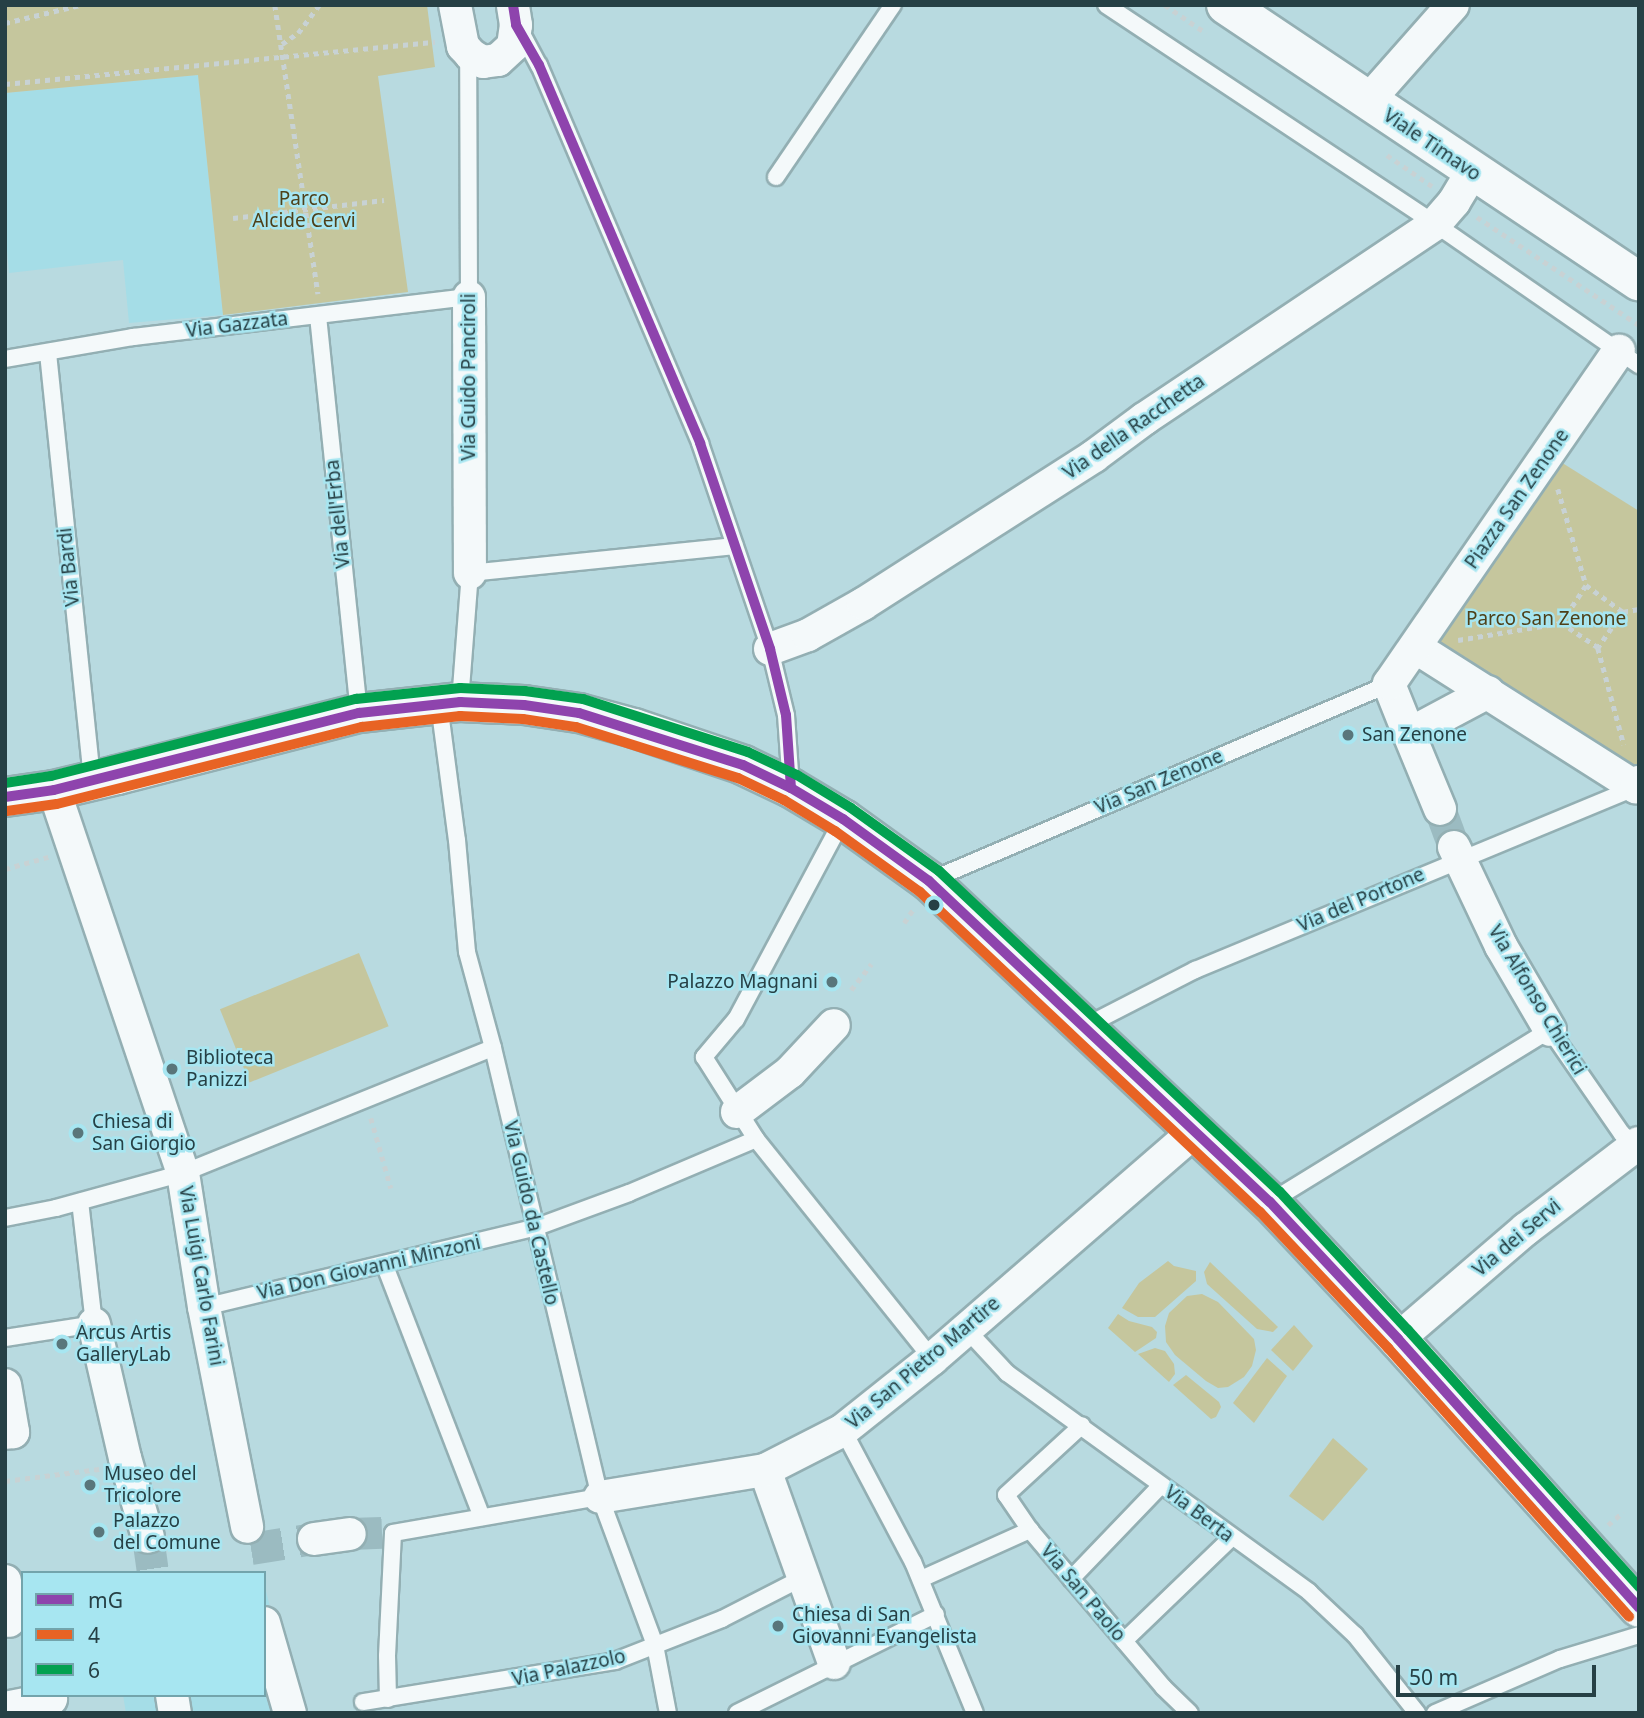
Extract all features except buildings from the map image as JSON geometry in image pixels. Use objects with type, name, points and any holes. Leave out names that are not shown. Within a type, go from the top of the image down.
[{"type":"street","points":[[455,5],[464,45],[483,62],[498,60],[513,46],[515,15]]},
{"type":"street","points":[[1368,101],[1453,5]]},
{"type":"street","name":"Viale Timavo","points":[[1218,20],[1368,101],[1454,199],[1637,277]]},
{"type":"street","name":"Via della Racchetta","points":[[771,649],[808,635],[863,604],[1094,456],[1454,199]]},
{"type":"street","name":"Via Guido Panciroli","points":[[469,297],[470,573]]},
{"type":"street","name":"Piazza San Zenone","points":[[1389,684],[1548,454],[1629,358]]},
{"type":"street","points":[[1415,647],[1637,784]]},
{"type":"street","points":[[1389,684],[1440,809]]},
{"type":"street","points":[[1409,734],[1488,692]]},
{"type":"street","points":[[5,797],[54,790],[104,778],[359,712],[449,703],[524,705],[579,713],[634,728],[743,765],[791,788],[843,820],[922,894],[1086,1026],[1196,1130],[1270,1202],[1398,1339],[1639,1608]]},
{"type":"street","name":"Via Luigi Carlo Farini","points":[[54,790],[183,1173],[204,1307],[247,1527]]},
{"type":"street","name":"Via Alfonso Chierici","points":[[1457,853],[1501,946],[1550,1030]]},
{"type":"street","points":[[737,1112],[790,1072],[834,1025]]},
{"type":"street","name":"Via San Pietro Martire","points":[[600,1497],[765,1470],[843,1430],[932,1359],[1196,1130]]},
{"type":"street","name":"Via dei Servi","points":[[1398,1339],[1526,1229],[1637,1143]]},
{"type":"street","points":[[94,1324],[125,1458],[148,1536]]},
{"type":"street","points":[[5,1385],[13,1432],[5,1433]]},
{"type":"street","points":[[765,1470],[834,1662]]},
{"type":"street","points":[[314,1539],[350,1535]]},
{"type":"street","points":[[5,1581],[12,1621]]},
{"type":"street","points":[[266,1630],[289,1713]]},
{"type":"street","points":[[5,1708],[51,1699]]},
{"type":"lane","points":[[776,177],[893,5]]},
{"type":"lane","points":[[1106,5],[1454,199],[1629,358]]},
{"type":"lane","points":[[515,15],[539,65],[700,443],[771,649],[786,715],[791,788]]},
{"type":"lane","name":"Via Guido Panciroli","points":[[464,45],[469,297]]},
{"type":"lane","name":"Via Gazzata","points":[[5,359],[133,338],[469,297]]},
{"type":"lane","name":"Via dell'Erba","points":[[318,316],[359,712]]},
{"type":"lane","name":"Via Bardi","points":[[48,353],[104,778]]},
{"type":"lane","points":[[470,573],[735,546]]},
{"type":"lane","name":"Via Guido Panciroli","points":[[449,703],[470,573]]},
{"type":"lane","name":"Via San Zenone","points":[[922,894],[1389,684]]},
{"type":"lane","name":"Via Guido da Castello","points":[[449,703],[467,952],[493,1048],[600,1497],[655,1645],[668,1713]]},
{"type":"lane","name":"Via del Portone","points":[[1086,1026],[1195,970],[1457,853],[1637,784]]},
{"type":"lane","points":[[843,820],[736,1019],[704,1057],[756,1139],[932,1359]]},
{"type":"lane","points":[[1270,1202],[1550,1030]]},
{"type":"lane","name":"Via Alfonso Chierici","points":[[1550,1030],[1622,1134],[1637,1143]]},
{"type":"lane","points":[[5,1218],[80,1202],[183,1173],[493,1048]]},
{"type":"lane","name":"Via Don Giovanni Minzoni","points":[[204,1307],[386,1266],[534,1228],[629,1194],[756,1139]]},
{"type":"lane","points":[[5,1338],[94,1324],[80,1202]]},
{"type":"lane","points":[[386,1266],[482,1517]]},
{"type":"lane","name":"Via Berta","points":[[966,1329],[1007,1373],[1309,1592],[1355,1635],[1416,1713]]},
{"type":"lane","points":[[1030,1530],[1006,1495],[1082,1425]]},
{"type":"lane","points":[[843,1430],[921,1579],[975,1713]]},
{"type":"lane","points":[[1071,1579],[1161,1485]]},
{"type":"lane","name":"Via San Pietro Martire","points":[[388,1699],[387,1656],[393,1533],[600,1497]]},
{"type":"lane","name":"Via San Paolo","points":[[921,1579],[1030,1530],[1124,1641],[1190,1713]]},
{"type":"lane","points":[[1124,1641],[1231,1538]]},
{"type":"lane","name":"Via Palazzolo","points":[[363,1702],[615,1661],[722,1619],[802,1578]]},
{"type":"lane","points":[[737,1713],[834,1662],[936,1614]]},
{"type":"lane","points":[[1435,1713],[1560,1659],[1639,1635]]},
{"type":"path","points":[[5,23],[80,5]]},
{"type":"path","points":[[275,5],[308,210],[318,316]]},
{"type":"path","points":[[282,44],[298,33],[319,5]]},
{"type":"path","points":[[1165,5],[1218,20]]},
{"type":"path","points":[[5,84],[284,58],[464,45]]},
{"type":"path","points":[[1378,149],[1639,325]]},
{"type":"path","points":[[233,218],[384,200]]},
{"type":"path","points":[[1548,454],[1586,586],[1623,612],[1639,610]]},
{"type":"path","points":[[1561,623],[1586,586]]},
{"type":"path","points":[[1598,648],[1623,612]]},
{"type":"path","points":[[1415,647],[1561,623],[1598,648],[1637,784]]},
{"type":"path","points":[[5,869],[73,850]]},
{"type":"path","points":[[904,923],[922,894]]},
{"type":"path","points":[[852,990],[871,964]]},
{"type":"path","points":[[365,1100],[391,1188]]},
{"type":"path","points":[[5,1481],[109,1468]]},
{"type":"shaded area","points":[[198,75],[223,315],[129,323],[123,260],[9,273],[5,228],[5,93]]},
{"type":"shaded area","points":[[266,1592],[298,1713],[126,1713],[123,1697],[266,1697]]},
{"type":"green space","name":"Parco Alcide Cervi","points":[[5,5],[427,5],[435,67],[378,76],[408,292],[223,315],[198,75],[5,93]]},
{"type":"green space","name":"Parco San Zenone","points":[[1548,454],[1639,511],[1639,782],[1415,647]]},
{"type":"green space","points":[[359,953],[389,1026],[250,1082],[220,1009]]},
{"type":"green space","points":[[1168,1261],[1174,1266],[1196,1271],[1196,1281],[1155,1317],[1138,1317],[1122,1308],[1139,1283]]},
{"type":"green space","points":[[1210,1262],[1278,1327],[1273,1332],[1257,1329],[1207,1284],[1204,1272]]},
{"type":"green space","points":[[1202,1294],[1218,1302],[1254,1339],[1256,1350],[1252,1366],[1244,1377],[1228,1387],[1218,1388],[1206,1381],[1175,1355],[1166,1342],[1165,1326],[1169,1313],[1187,1296]]},
{"type":"green space","points":[[1118,1314],[1129,1321],[1152,1327],[1157,1332],[1156,1338],[1135,1352],[1108,1328]]},
{"type":"green space","points":[[1294,1325],[1313,1346],[1293,1371],[1271,1350]]},
{"type":"green space","points":[[1155,1348],[1165,1351],[1174,1364],[1175,1374],[1169,1382],[1138,1354]]},
{"type":"green space","points":[[1267,1358],[1287,1376],[1254,1423],[1233,1403]]},
{"type":"green space","points":[[1186,1375],[1219,1402],[1221,1407],[1216,1417],[1211,1419],[1173,1385]]},
{"type":"green space","points":[[1333,1438],[1368,1469],[1323,1521],[1289,1496]]},
{"type":"tunnel","points":[[1440,809],[1454,847]]},
{"type":"tunnel","points":[[350,1534],[382,1533]]},
{"type":"tunnel","points":[[148,1537],[153,1571]]},
{"type":"tunnel","points":[[251,1549],[314,1539]]},
{"type":"transit line","name":"mG","points":[[513,5],[516,25],[539,65],[700,443],[770,649],[786,715],[791,788]]},
{"type":"transit line","name":"6","points":[[5,783],[51,776],[356,699],[460,688],[525,691],[583,699],[748,752],[797,775],[851,808],[939,871],[1280,1192],[1639,1587]]},
{"type":"transit line","name":"mG","points":[[5,797],[54,790],[359,713],[460,702],[524,705],[579,713],[743,765],[791,788],[843,819],[929,881],[1270,1202],[1398,1339],[1639,1608]]},
{"type":"transit line","name":"4","points":[[7,811],[57,804],[362,727],[460,716],[523,719],[576,727],[738,778],[784,800],[835,831],[920,892],[1260,1212],[1388,1348],[1629,1617]]},
{"type":"place","name":"San Zenone","points":[[1348,735]]},
{"type":"place","name":"Palazzo Magnani","points":[[832,982]]},
{"type":"place","name":"Biblioteca Panizzi","points":[[172,1069]]},
{"type":"place","name":"Chiesa di San Giorgio","points":[[78,1133]]},
{"type":"place","name":"Arcus Artis GalleryLab","points":[[62,1344]]},
{"type":"place","name":"Museo del Tricolore","points":[[90,1485]]},
{"type":"place","name":"Palazzo del Comune","points":[[99,1532]]},
{"type":"place","name":"Chiesa di San Giovanni Evangelista","points":[[778,1626]]}]
